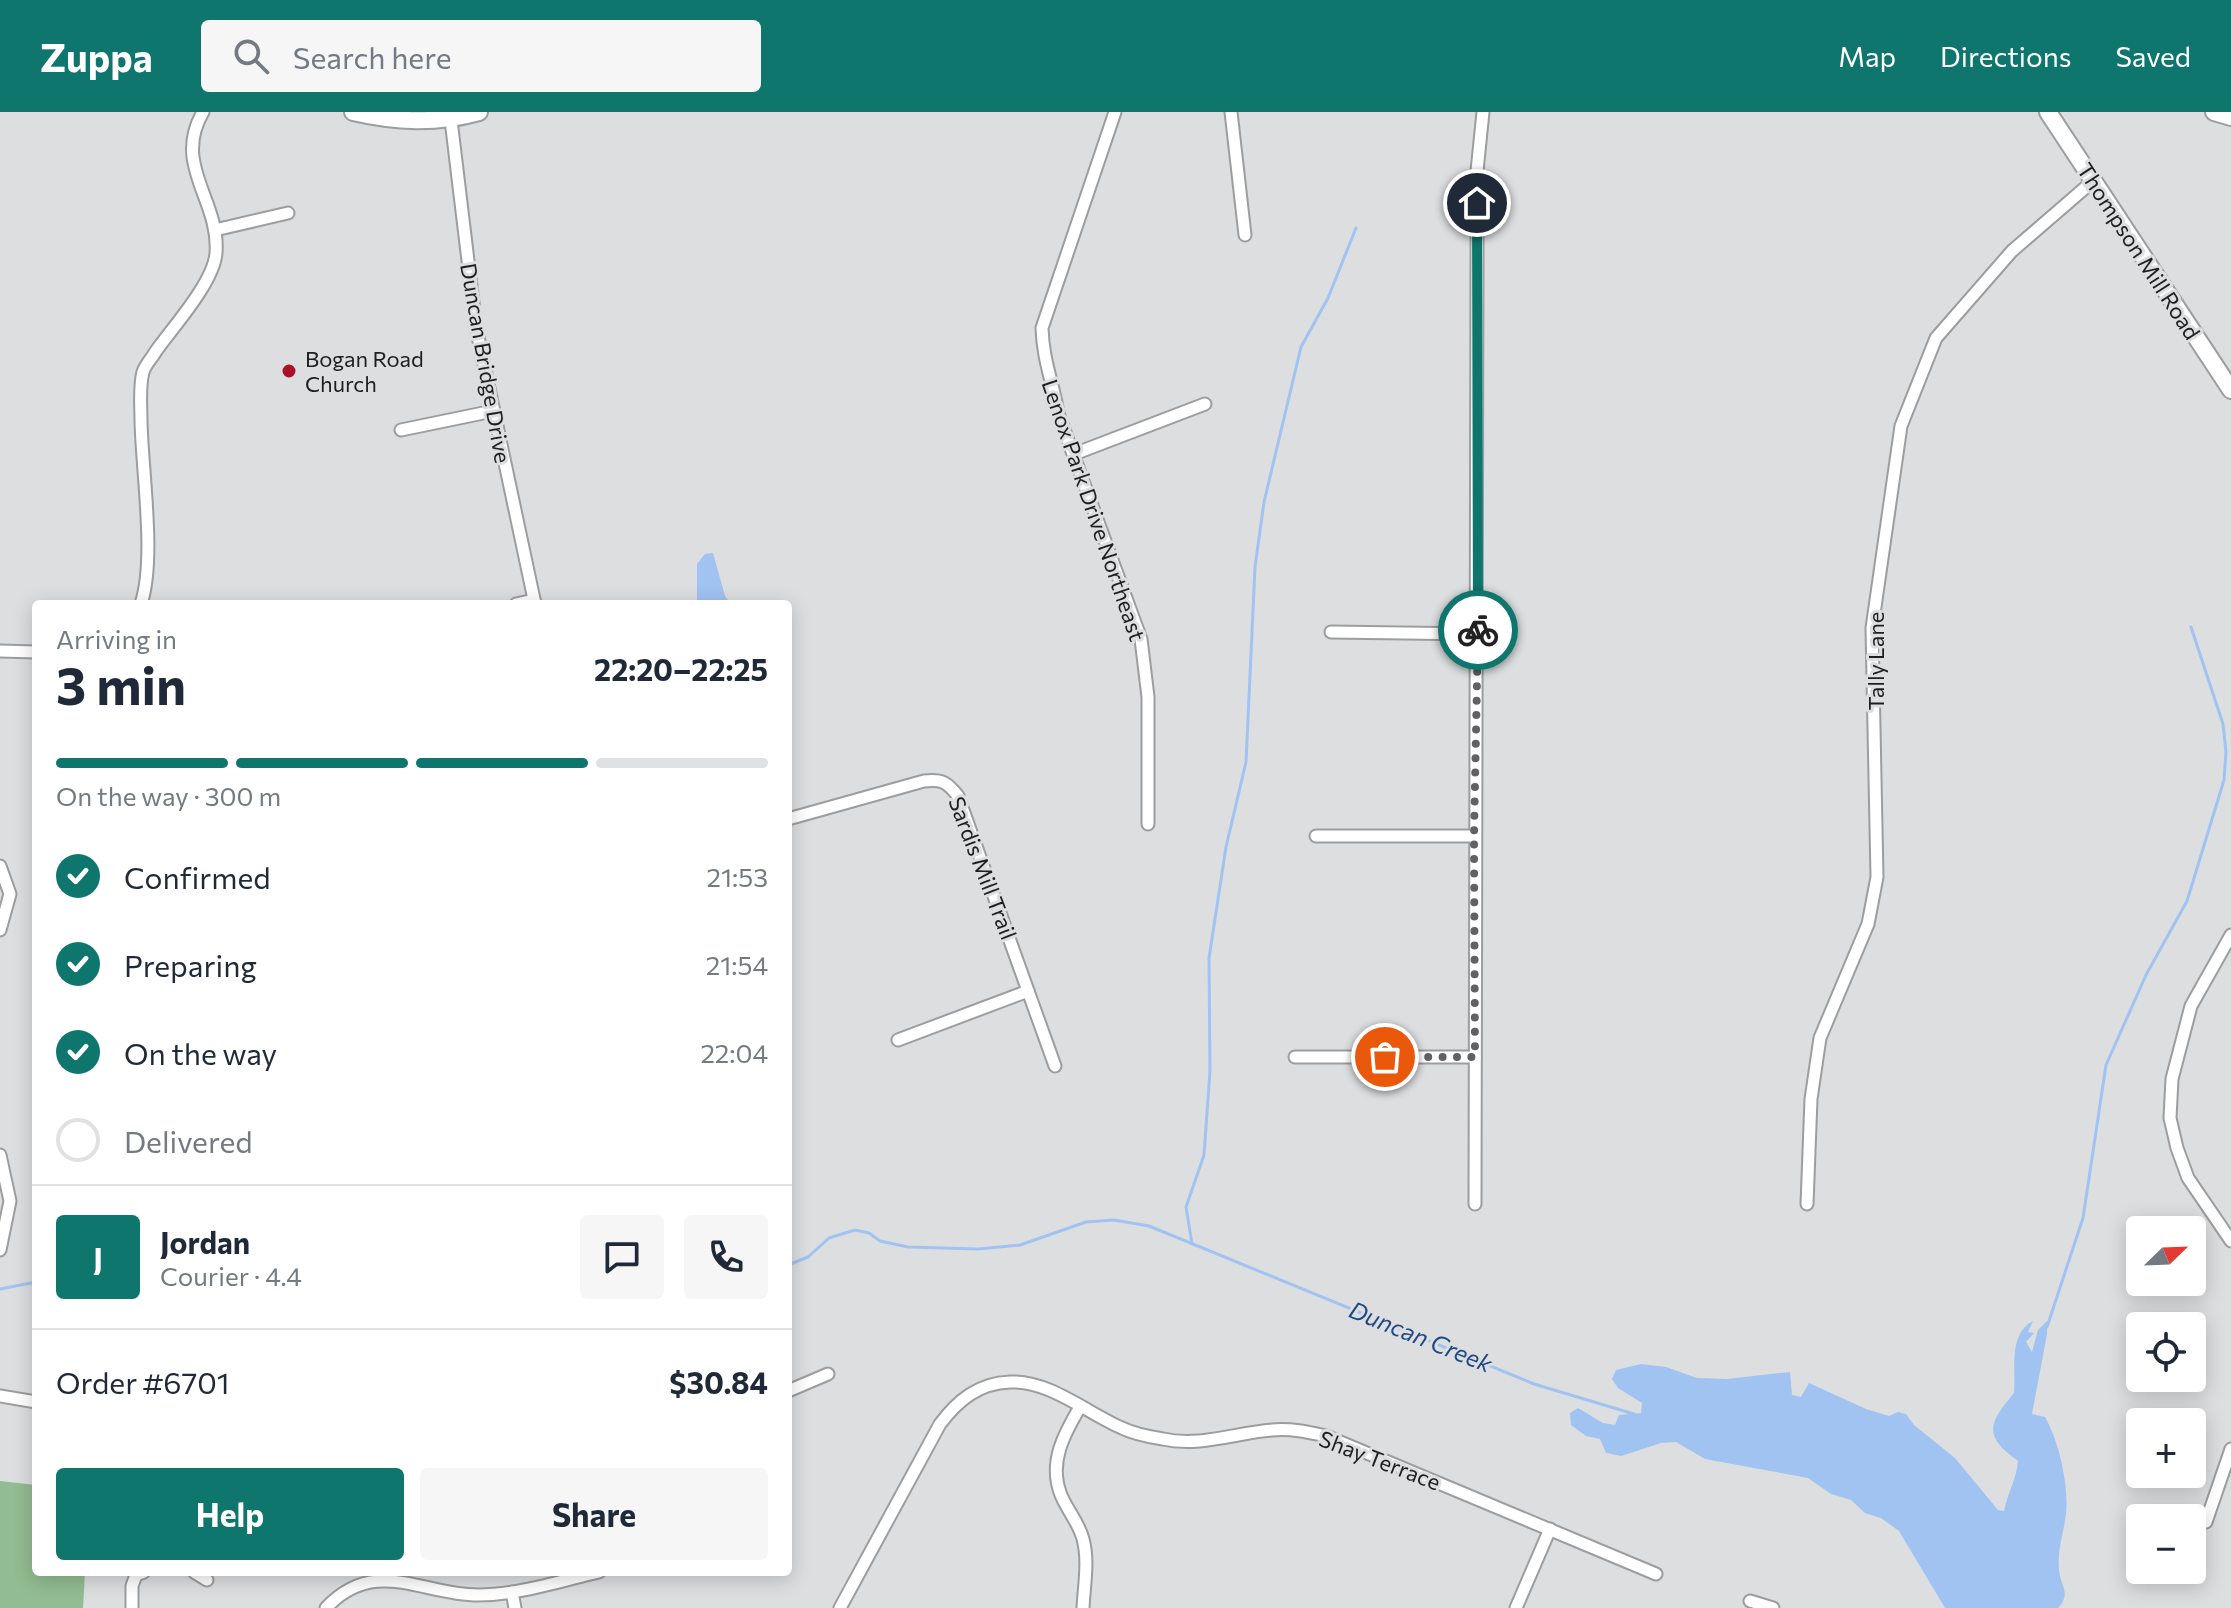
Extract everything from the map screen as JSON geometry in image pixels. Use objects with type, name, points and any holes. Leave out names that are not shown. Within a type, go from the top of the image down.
[{"type":"street","points":[[142,600],[147,584],[140,398],[143,370],[203,286],[217,255],[215,230],[191,160],[193,129],[203,112]]},
{"type":"street","points":[[353,112],[391,121],[451,120],[479,112]]},
{"type":"street","name":"Lenox Park Drive Northeast","points":[[1115,112],[1042,328],[1042,359],[1141,639],[1148,697],[1148,824]]},
{"type":"street","points":[[1231,112],[1245,235]]},
{"type":"street","points":[[1475,1204],[1477,171],[1483,112]]},
{"type":"street","name":"Thompson Mill Road","points":[[2048,112],[2231,390]]},
{"type":"street","points":[[2214,112],[2231,117]]},
{"type":"street","name":"Duncan Bridge Drive","points":[[451,120],[476,327],[535,600]]},
{"type":"street","name":"Tally Lane","points":[[1807,1204],[1811,1099],[1820,1038],[1868,924],[1877,877],[1872,628],[1901,426],[1936,338],[2012,251],[2093,181]]},
{"type":"street","points":[[215,230],[288,213]]},
{"type":"street","points":[[1074,454],[1205,404]]},
{"type":"street","points":[[401,430],[493,411]]},
{"type":"street","points":[[1331,632],[1477,634]]},
{"type":"street","points":[[0,651],[32,652]]},
{"type":"street","name":"Sardis Mill Trail","points":[[792,818],[924,781],[948,783],[958,796],[1055,1066]]},
{"type":"street","points":[[1316,836],[1474,836]]},
{"type":"street","points":[[0,866],[10,894],[0,930]]},
{"type":"street","points":[[2231,935],[2191,1006],[2172,1079],[2170,1118],[2188,1178],[2231,1241]]},
{"type":"street","points":[[898,1040],[1028,991]]},
{"type":"street","points":[[1295,1057],[1475,1057]]},
{"type":"street","points":[[0,1155],[10,1201],[0,1250]]},
{"type":"street","points":[[792,1389],[828,1374]]},
{"type":"street","name":"Shay Terrace","points":[[840,1608],[940,1424],[954,1405],[972,1391],[1013,1381],[1034,1385],[1125,1430],[1165,1440],[1191,1443],[1274,1429],[1326,1436],[1656,1574]]},
{"type":"street","points":[[0,1396],[32,1401]]},
{"type":"street","points":[[1080,1407],[1063,1436],[1055,1476],[1083,1540],[1086,1556],[1083,1608]]},
{"type":"street","points":[[2206,1522],[2231,1449]]},
{"type":"street","points":[[1516,1608],[1550,1529]]},
{"type":"street","points":[[132,1608],[132,1586],[136,1576]]},
{"type":"street","points":[[200,1576],[207,1580]]},
{"type":"street","points":[[326,1608],[350,1590],[374,1581],[398,1579],[475,1595],[512,1592],[582,1576]]},
{"type":"street","points":[[512,1592],[515,1608]]},
{"type":"street","points":[[1750,1601],[1773,1608]]},
{"type":"green space","points":[[0,1481],[32,1485],[32,1576],[85,1576],[83,1608],[0,1608]]},
{"type":"water","points":[[713,553],[728,600],[697,600],[697,564],[705,554]]},
{"type":"water","points":[[2033,1321],[2028,1332],[2034,1333],[2026,1342],[2032,1352],[2038,1330],[2047,1321],[2047,1334],[2032,1414],[2045,1417],[2050,1427],[2059,1451],[2066,1490],[2059,1562],[2065,1594],[2058,1608],[1945,1608],[1899,1531],[1881,1518],[1865,1513],[1851,1500],[1831,1494],[1808,1478],[1705,1459],[1676,1442],[1661,1443],[1621,1456],[1606,1453],[1600,1439],[1586,1436],[1571,1425],[1570,1413],[1578,1408],[1603,1423],[1615,1425],[1619,1415],[1641,1413],[1642,1403],[1618,1388],[1612,1379],[1616,1370],[1641,1364],[1666,1367],[1697,1378],[1727,1379],[1790,1372],[1792,1395],[1801,1397],[1809,1383],[1866,1409],[1889,1416],[1898,1412],[1906,1414],[1914,1425],[1955,1458],[1998,1510],[2004,1511],[2018,1461],[1998,1443],[1993,1428],[1999,1412],[2014,1393],[2015,1353],[2020,1334]]},
{"type":"waterway","points":[[1192,1244],[1186,1207],[1204,1155],[1210,1071],[1209,958],[1226,847],[1246,762],[1255,567],[1264,502],[1301,347],[1328,298],[1356,228]]},
{"type":"waterway","points":[[2047,1327],[2083,1218],[2106,1065],[2146,975],[2187,901],[2224,780],[2226,752],[2223,724],[2191,627]]},
{"type":"waterway","name":"Duncan Creek","points":[[792,1263],[808,1257],[829,1238],[855,1230],[869,1233],[880,1241],[908,1247],[978,1249],[1020,1245],[1086,1222],[1114,1220],[1149,1226],[1534,1384],[1634,1414]]},
{"type":"waterway","name":"Duncan Creek","points":[[0,1289],[32,1283]]},
{"type":"way so far","points":[[1385,1057],[1475,1057],[1474,836],[1478,630]]},
{"type":"place","name":"Bogan Road Church","points":[[289,371]]},
{"type":"route","points":[[1477,203],[1478,630]]}]
